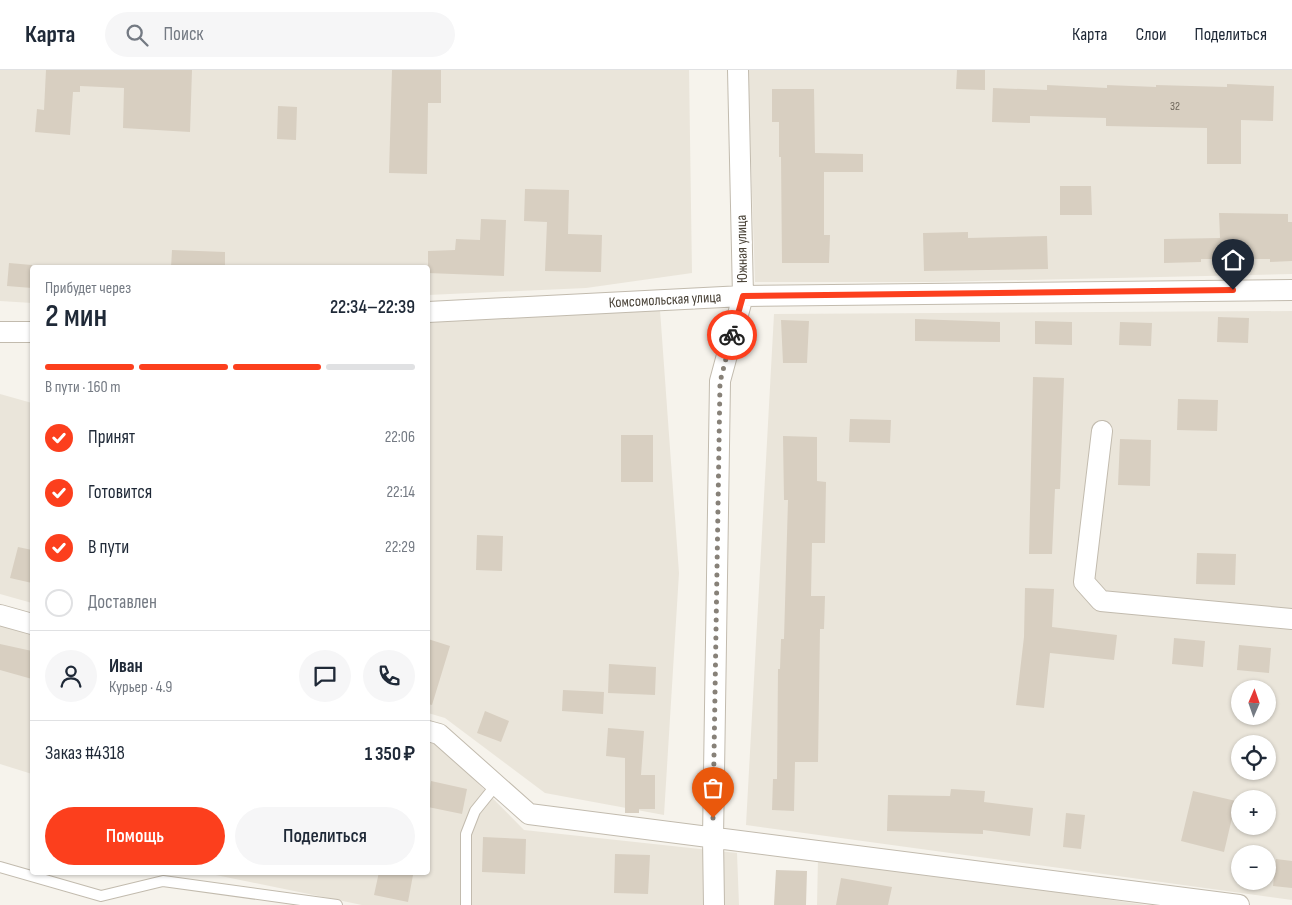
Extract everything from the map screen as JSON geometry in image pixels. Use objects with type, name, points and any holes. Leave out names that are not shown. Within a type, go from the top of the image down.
[{"type":"street","name":"Южная улица","points":[[714,905],[713,838],[720,382],[743,296],[738,70]]},
{"type":"street","name":"Комсомольская улица","points":[[430,312],[743,296],[1292,290]]},
{"type":"street","points":[[0,332],[30,332]]},
{"type":"street","points":[[1102,431],[1084,582],[1100,601],[1292,619]]},
{"type":"street","points":[[0,616],[30,624]]},
{"type":"street","points":[[430,732],[439,734],[529,814],[1239,905]]},
{"type":"lane","points":[[466,905],[466,834],[475,811],[496,785]]},
{"type":"lane","points":[[0,868],[101,896],[163,881],[337,905]]},
{"type":"shaded area","points":[[0,70],[689,70],[692,273],[586,288],[430,295],[430,265],[30,265],[30,303],[0,301]]},
{"type":"shaded area","points":[[748,70],[1292,70],[1292,274],[933,282],[755,282]]},
{"type":"shaded area","points":[[660,310],[679,573],[664,815],[545,793],[445,718],[430,714],[430,321]]},
{"type":"shaded area","points":[[1292,311],[1292,900],[746,825],[774,314]]},
{"type":"shaded area","points":[[0,394],[30,402],[30,602],[0,594]]},
{"type":"shaded area","points":[[0,623],[30,630],[30,773],[0,764]]},
{"type":"shaded area","points":[[430,739],[435,740],[524,830],[737,853],[739,905],[362,905],[216,875],[430,875]]},
{"type":"shaded area","points":[[818,858],[1146,905],[817,905]]},
{"type":"building","points":[[46,70],[192,70],[190,132],[123,128],[124,88],[80,86],[80,92],[73,92],[70,135],[35,132],[37,109],[44,110]]},
{"type":"building","points":[[392,70],[441,70],[441,103],[428,103],[427,174],[389,173]]},
{"type":"building","points":[[957,70],[985,70],[985,90],[956,89]]},
{"type":"building","points":[[1227,84],[1274,86],[1273,121],[1241,120],[1241,164],[1207,164],[1207,128],[1106,126],[1106,118],[1030,116],[1030,123],[992,122],[993,88],[1047,90],[1047,85],[1107,88],[1107,85],[1227,87]]},
{"type":"building","points":[[772,89],[814,89],[815,153],[863,154],[863,172],[824,172],[824,235],[830,235],[829,263],[782,263],[779,122],[772,122]]},
{"type":"building","points":[[278,106],[297,107],[296,140],[277,139]]},
{"type":"building","points":[[1060,186],[1091,186],[1092,215],[1060,215]]},
{"type":"building","points":[[525,189],[569,190],[568,234],[602,235],[601,272],[545,271],[547,222],[524,221]]},
{"type":"building","points":[[1219,213],[1288,214],[1288,222],[1292,222],[1292,261],[1270,262],[1270,259],[1201,259],[1201,262],[1164,263],[1164,239],[1220,238]]},
{"type":"building","points":[[481,219],[506,220],[504,276],[430,273],[428,251],[455,250],[456,239],[480,240]]},
{"type":"building","points":[[968,232],[968,238],[1047,236],[1048,269],[924,271],[923,233]]},
{"type":"building","points":[[172,250],[225,252],[225,265],[171,265]]},
{"type":"building","points":[[9,263],[32,265],[30,265],[30,288],[7,286]]},
{"type":"building","points":[[1218,317],[1249,318],[1248,343],[1217,342]]},
{"type":"building","points":[[915,319],[1000,322],[1000,342],[915,341]]},
{"type":"building","points":[[781,320],[809,321],[807,363],[783,363]]},
{"type":"building","points":[[1035,321],[1072,322],[1072,345],[1035,344]]},
{"type":"building","points":[[1120,322],[1152,323],[1151,346],[1119,345]]},
{"type":"building","points":[[1033,377],[1064,378],[1060,489],[1055,489],[1052,554],[1029,554]]},
{"type":"building","points":[[1178,399],[1218,400],[1217,431],[1177,430]]},
{"type":"building","points":[[850,419],[891,420],[890,443],[849,442]]},
{"type":"building","points":[[621,435],[653,435],[653,482],[621,482]]},
{"type":"building","points":[[783,436],[817,437],[817,481],[826,482],[825,543],[812,543],[811,596],[825,596],[824,629],[820,629],[818,762],[795,762],[794,811],[772,810],[773,779],[777,779],[778,669],[780,669],[781,639],[784,639],[788,500],[784,500]]},
{"type":"building","points":[[1120,439],[1151,440],[1150,486],[1118,485]]},
{"type":"building","points":[[477,535],[503,536],[502,571],[476,570]]},
{"type":"building","points":[[18,547],[30,550],[30,583],[10,578]]},
{"type":"building","points":[[1197,553],[1236,554],[1235,585],[1196,584]]},
{"type":"building","points":[[1025,588],[1054,589],[1052,627],[1117,635],[1114,660],[1050,653],[1044,708],[1016,705],[1024,637]]},
{"type":"building","points":[[1174,638],[1205,641],[1203,667],[1172,664]]},
{"type":"building","points":[[430,640],[450,646],[432,705],[430,704]]},
{"type":"building","points":[[0,644],[30,651],[30,678],[0,670]]},
{"type":"building","points":[[1239,645],[1271,648],[1269,673],[1237,670]]},
{"type":"building","points":[[609,664],[656,667],[655,695],[608,693]]},
{"type":"building","points":[[563,690],[604,692],[603,714],[562,711]]},
{"type":"building","points":[[485,711],[509,721],[501,742],[477,733]]},
{"type":"building","points":[[608,728],[644,731],[641,775],[655,775],[655,809],[639,809],[639,813],[625,813],[625,758],[606,756]]},
{"type":"building","points":[[431,781],[467,789],[462,814],[430,807]]},
{"type":"building","points":[[951,789],[985,791],[984,802],[1033,808],[1030,836],[983,830],[983,834],[887,831],[888,795],[950,796]]},
{"type":"building","points":[[1193,791],[1231,800],[1231,822],[1224,852],[1181,841]]},
{"type":"building","points":[[1066,813],[1085,815],[1081,849],[1063,847]]},
{"type":"building","points":[[483,837],[526,839],[525,874],[482,872]]},
{"type":"building","points":[[615,854],[650,855],[648,894],[614,893]]},
{"type":"building","points":[[1276,859],[1292,861],[1292,888],[1276,886]]},
{"type":"building","points":[[776,870],[807,871],[806,905],[774,905]]},
{"type":"building","points":[[378,875],[413,875],[408,902],[374,895]]},
{"type":"building","points":[[841,878],[892,887],[888,905],[836,905]]},
{"type":"way so far","points":[[713,818],[720,382],[732,335]]},
{"type":"route","points":[[732,335],[743,296],[1233,290]]}]
